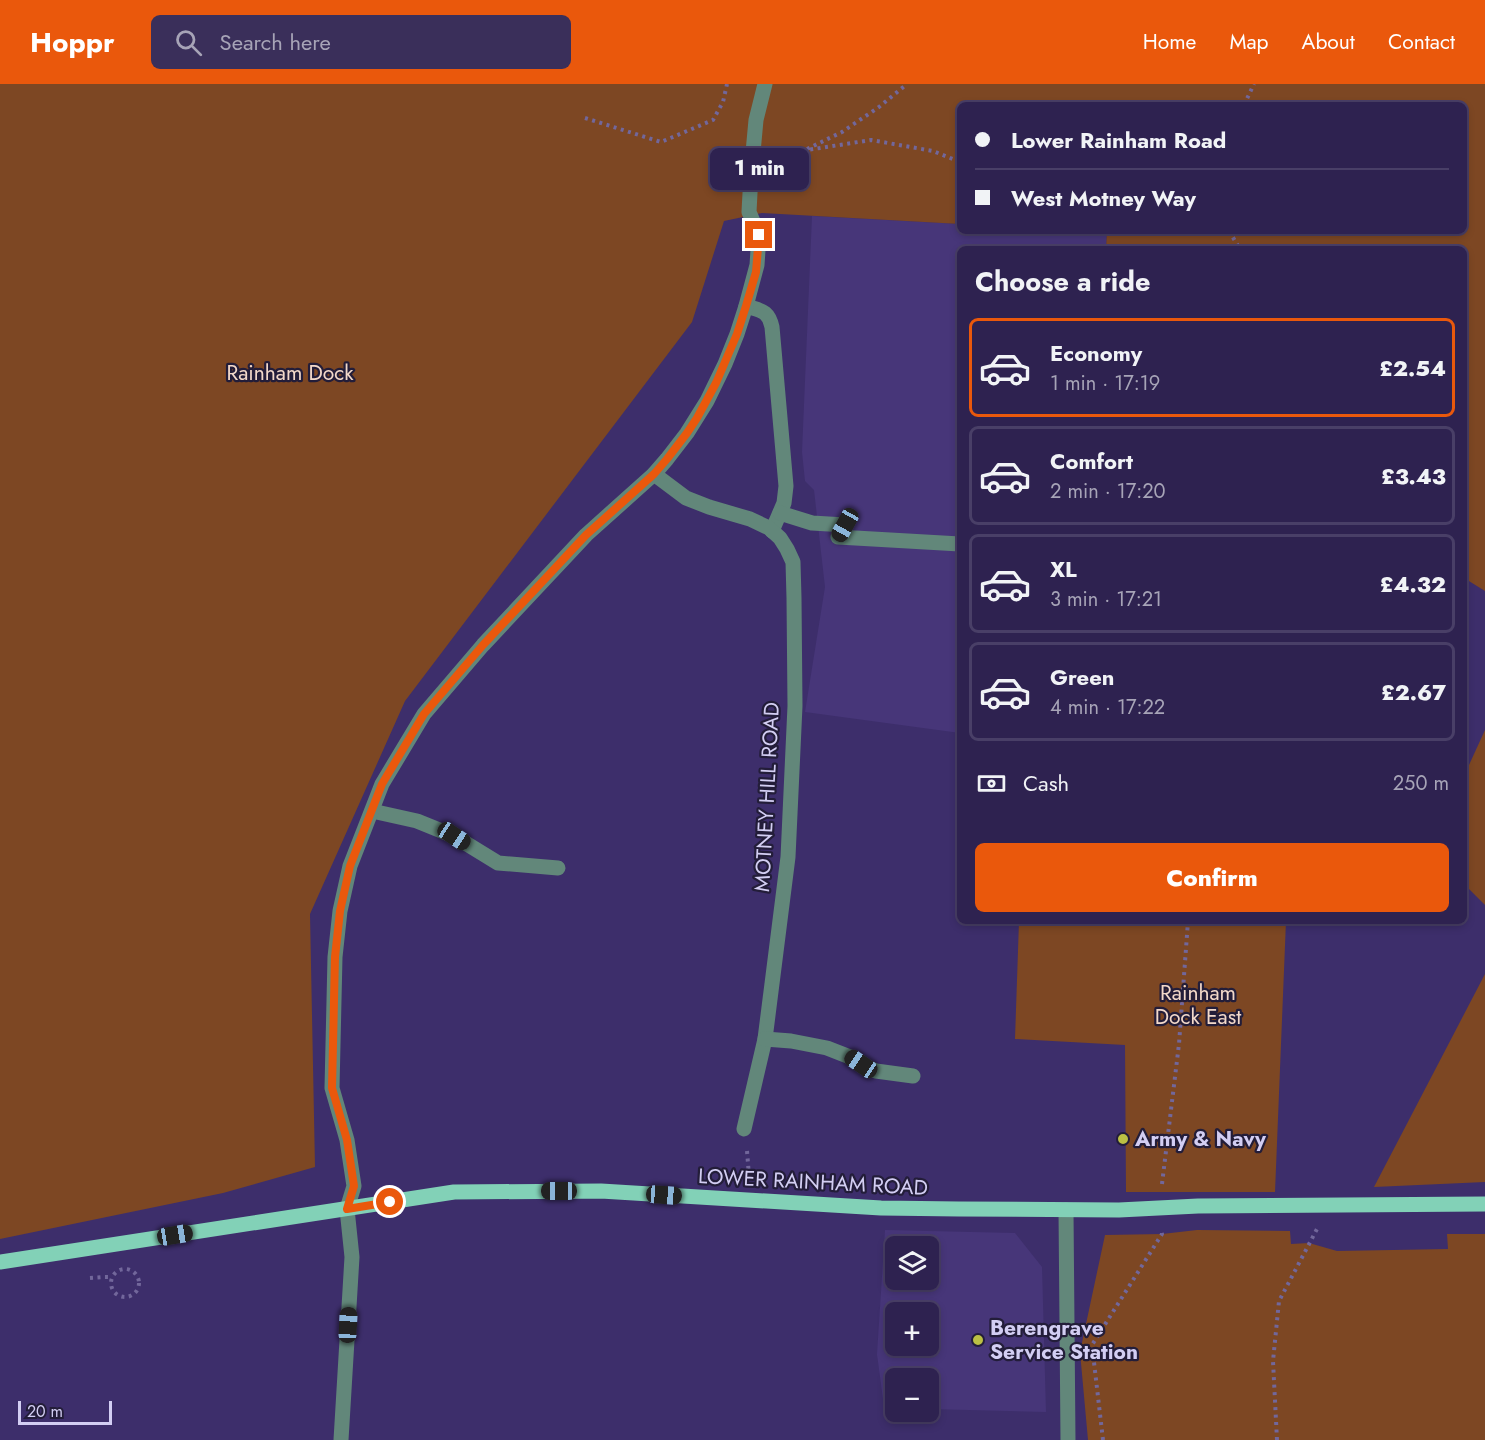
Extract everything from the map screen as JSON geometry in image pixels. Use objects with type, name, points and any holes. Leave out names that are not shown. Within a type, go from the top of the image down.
[{"type":"main road","name":"LOWER RAINHAM ROAD","points":[[0,1262],[454,1192],[601,1191],[881,1208],[1066,1210],[1198,1206],[1485,1204]]},
{"type":"street","points":[[341,1440],[352,1257],[347,1209],[354,1186],[347,1140],[332,1088],[335,957],[340,911],[350,866],[382,784],[424,714],[483,645],[586,535],[654,474],[687,433],[707,401],[725,364],[746,306],[757,266],[759,235],[749,212],[756,120],[765,84]]},
{"type":"street","points":[[746,306],[766,313],[772,327],[786,486],[784,503],[772,531]]},
{"type":"street","name":"MOTNEY HILL ROAD","points":[[654,474],[686,498],[757,522],[772,531],[785,546],[793,562],[795,706],[788,857],[765,1039],[744,1129]]},
{"type":"street","points":[[780,513],[812,523],[845,525],[838,537],[957,544]]},
{"type":"street","points":[[372,811],[417,821],[454,836],[498,863],[558,868]]},
{"type":"street","points":[[765,1039],[827,1048],[876,1071],[913,1076]]},
{"type":"street","points":[[1066,1210],[1068,1440]]},
{"type":"path","points":[[585,118],[661,142],[713,120],[723,102],[727,84]]},
{"type":"path","points":[[751,174],[842,132],[879,107],[907,84]]},
{"type":"path","points":[[1245,102],[1254,84]]},
{"type":"path","points":[[801,151],[871,141],[933,150],[957,161]]},
{"type":"path","points":[[744,1129],[750,1179],[749,1201]]},
{"type":"path","points":[[1276,1440],[1273,1361],[1279,1301],[1331,1206]]},
{"type":"path","points":[[122,1268],[132,1270],[138,1276],[137,1290],[130,1296],[116,1295],[111,1287],[111,1277],[122,1268]]},
{"type":"path","points":[[90,1278],[111,1277]]},
{"type":"shaded area","points":[[812,216],[957,224],[957,234],[1107,234],[1106,246],[957,246],[957,733],[805,712],[825,587],[814,490],[805,481],[802,452]]},
{"type":"shaded area","points":[[885,1230],[1015,1233],[1042,1267],[1046,1412],[939,1409],[939,1368],[885,1368],[884,1407],[877,1354]]},
{"type":"green space","name":"Rainham Dock","points":[[0,84],[1485,84],[1485,591],[1467,580],[1467,246],[1106,246],[1107,234],[1467,234],[1467,102],[957,102],[957,224],[762,213],[724,221],[692,322],[405,701],[310,914],[315,1167],[223,1193],[0,1239]]},
{"type":"green space","points":[[1485,730],[1485,905],[1467,887],[1467,769]]},
{"type":"green space","name":"Rainham Dock East","points":[[1019,924],[1286,924],[1275,1192],[1126,1192],[1125,1045],[1015,1039]]},
{"type":"green space","points":[[1485,974],[1485,1182],[1374,1187]]},
{"type":"green space","points":[[1197,1230],[1290,1231],[1291,1244],[1309,1243],[1337,1251],[1448,1249],[1447,1234],[1485,1234],[1485,1440],[1088,1440],[1080,1352],[1105,1235],[1162,1234]]},
{"type":"place","name":"Army & Navy","points":[[1123,1139]]},
{"type":"place","name":"Berengrave Service Station","points":[[978,1340]]},
{"type":"route","points":[[390,1202],[347,1209],[354,1186],[347,1140],[332,1088],[335,957],[340,911],[350,866],[382,784],[424,714],[483,645],[586,535],[654,474],[697,418],[725,364],[742,320],[756,272],[759,235]]}]
